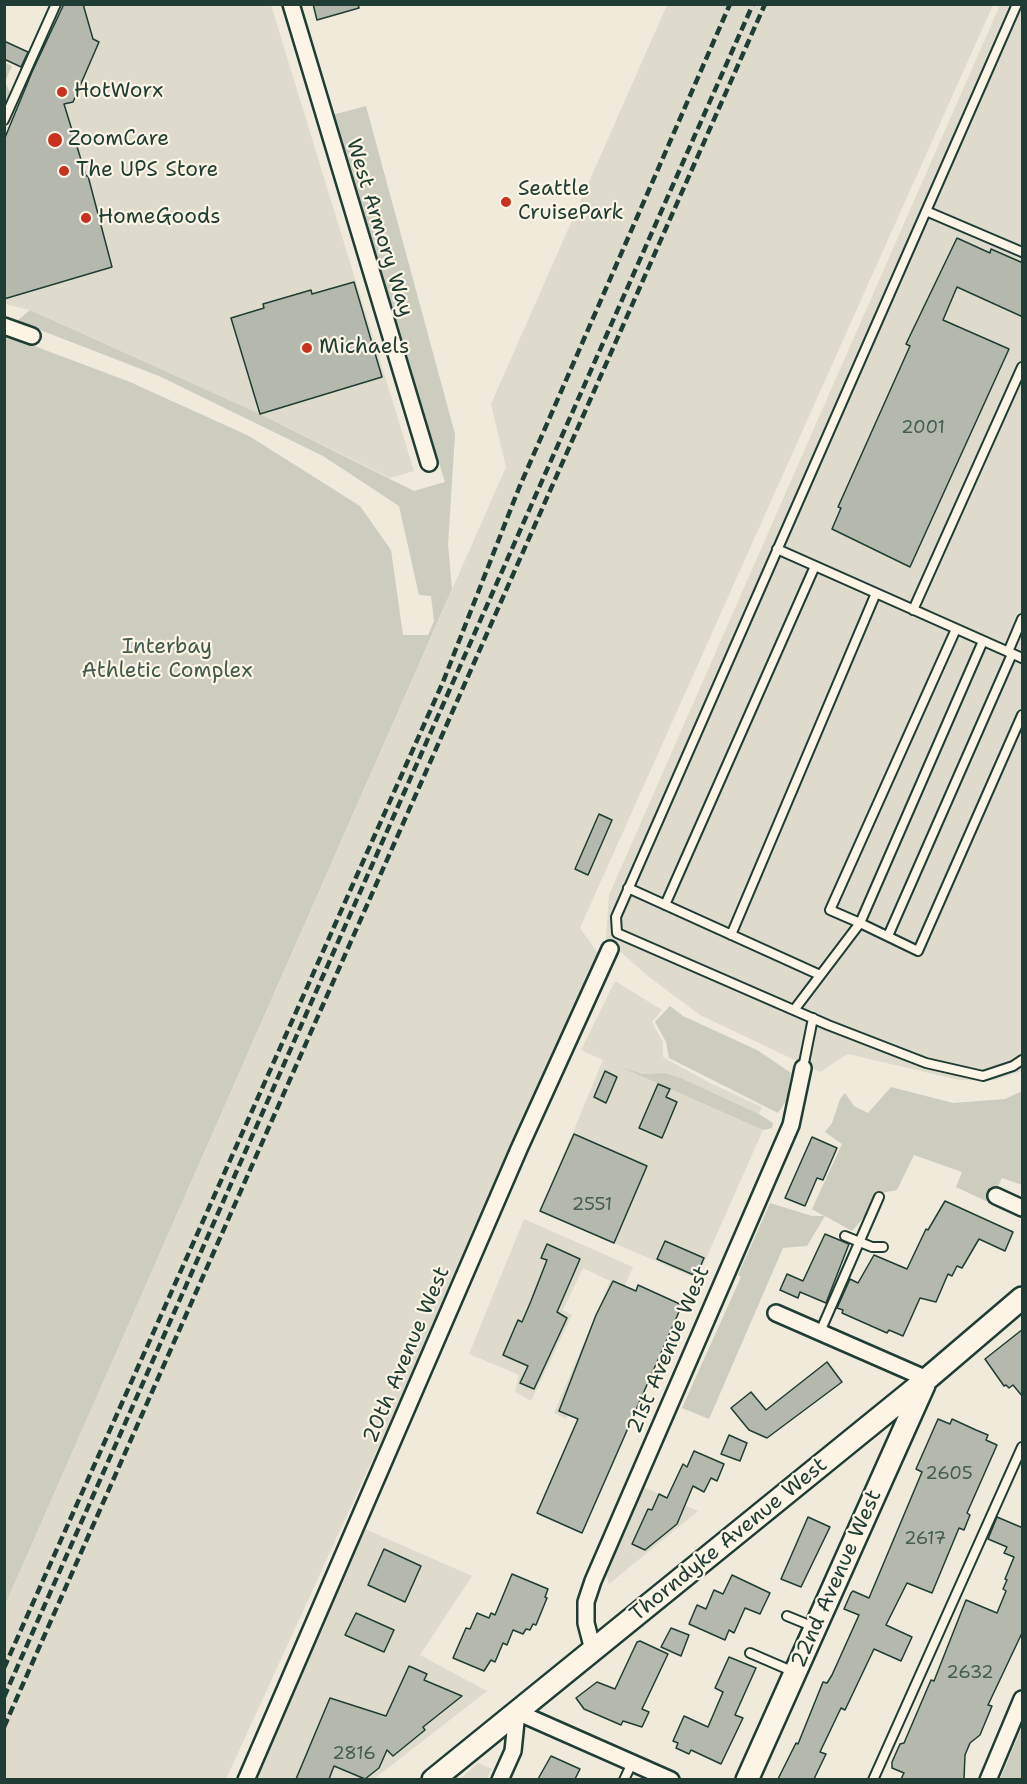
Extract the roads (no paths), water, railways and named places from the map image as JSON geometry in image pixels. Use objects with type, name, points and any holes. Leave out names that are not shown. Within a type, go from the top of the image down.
[{"type":"main road","name":"Thorndyke Avenue West","points":[[433,1779],[927,1379],[1023,1298]]},
{"type":"main road","name":"22nd Avenue West","points":[[747,1779],[927,1379]]},
{"type":"street","name":"West Armory Way","points":[[291,4],[429,463]]},
{"type":"street","points":[[4,326],[32,336]]},
{"type":"street","name":"20th Avenue West","points":[[246,1779],[519,1149],[610,949]]},
{"type":"street","name":"21st Avenue West","points":[[593,1650],[586,1623],[586,1602],[592,1581],[790,1125],[803,1068]]},
{"type":"street","points":[[996,1196],[1023,1208]]},
{"type":"street","points":[[776,1313],[927,1379]]},
{"type":"street","points":[[988,1779],[1023,1700]]},
{"type":"street","points":[[500,1779],[513,1751],[517,1712],[671,1779]]},
{"type":"lane","points":[[4,120],[56,4]]},
{"type":"lane","points":[[1017,4],[616,917],[617,933],[813,1018],[926,1063],[983,1076],[1013,1066],[1023,1060]]},
{"type":"lane","points":[[926,211],[1023,252]]},
{"type":"lane","points":[[913,610],[1023,367]]},
{"type":"lane","points":[[777,549],[1023,658]]},
{"type":"lane","points":[[664,905],[815,566]]},
{"type":"lane","points":[[731,935],[876,593]]},
{"type":"lane","points":[[888,936],[1023,619]]},
{"type":"lane","points":[[956,629],[830,910],[918,951],[1023,715]]},
{"type":"lane","points":[[794,1010],[860,923],[983,641]]},
{"type":"lane","points":[[628,888],[820,975]]},
{"type":"lane","points":[[803,1068],[813,1018]]},
{"type":"lane","points":[[820,1332],[879,1197]]},
{"type":"lane","points":[[845,1236],[859,1242],[883,1247]]},
{"type":"lane","points":[[873,1779],[1023,1447]]},
{"type":"lane","points":[[787,1616],[815,1628]]},
{"type":"lane","points":[[750,1653],[795,1673]]},
{"type":"lane","points":[[624,1779],[632,1763]]},
{"type":"railway","points":[[4,1668],[443,682],[519,488],[730,4]]},
{"type":"railway","points":[[4,1697],[753,4]]},
{"type":"railway","points":[[4,1727],[765,4]]},
{"type":"place","name":"HotWorx","points":[[62,92]]},
{"type":"place","name":"ZoomCare","points":[[55,140]]},
{"type":"place","name":"The UPS Store","points":[[64,171]]},
{"type":"place","name":"Seattle CruisePark","points":[[506,202]]},
{"type":"place","name":"HomeGoods","points":[[86,218]]},
{"type":"place","name":"Michaels","points":[[307,348]]},
{"type":"park label","name":"Interbay Athletic Complex","points":[[167,660]]}]
